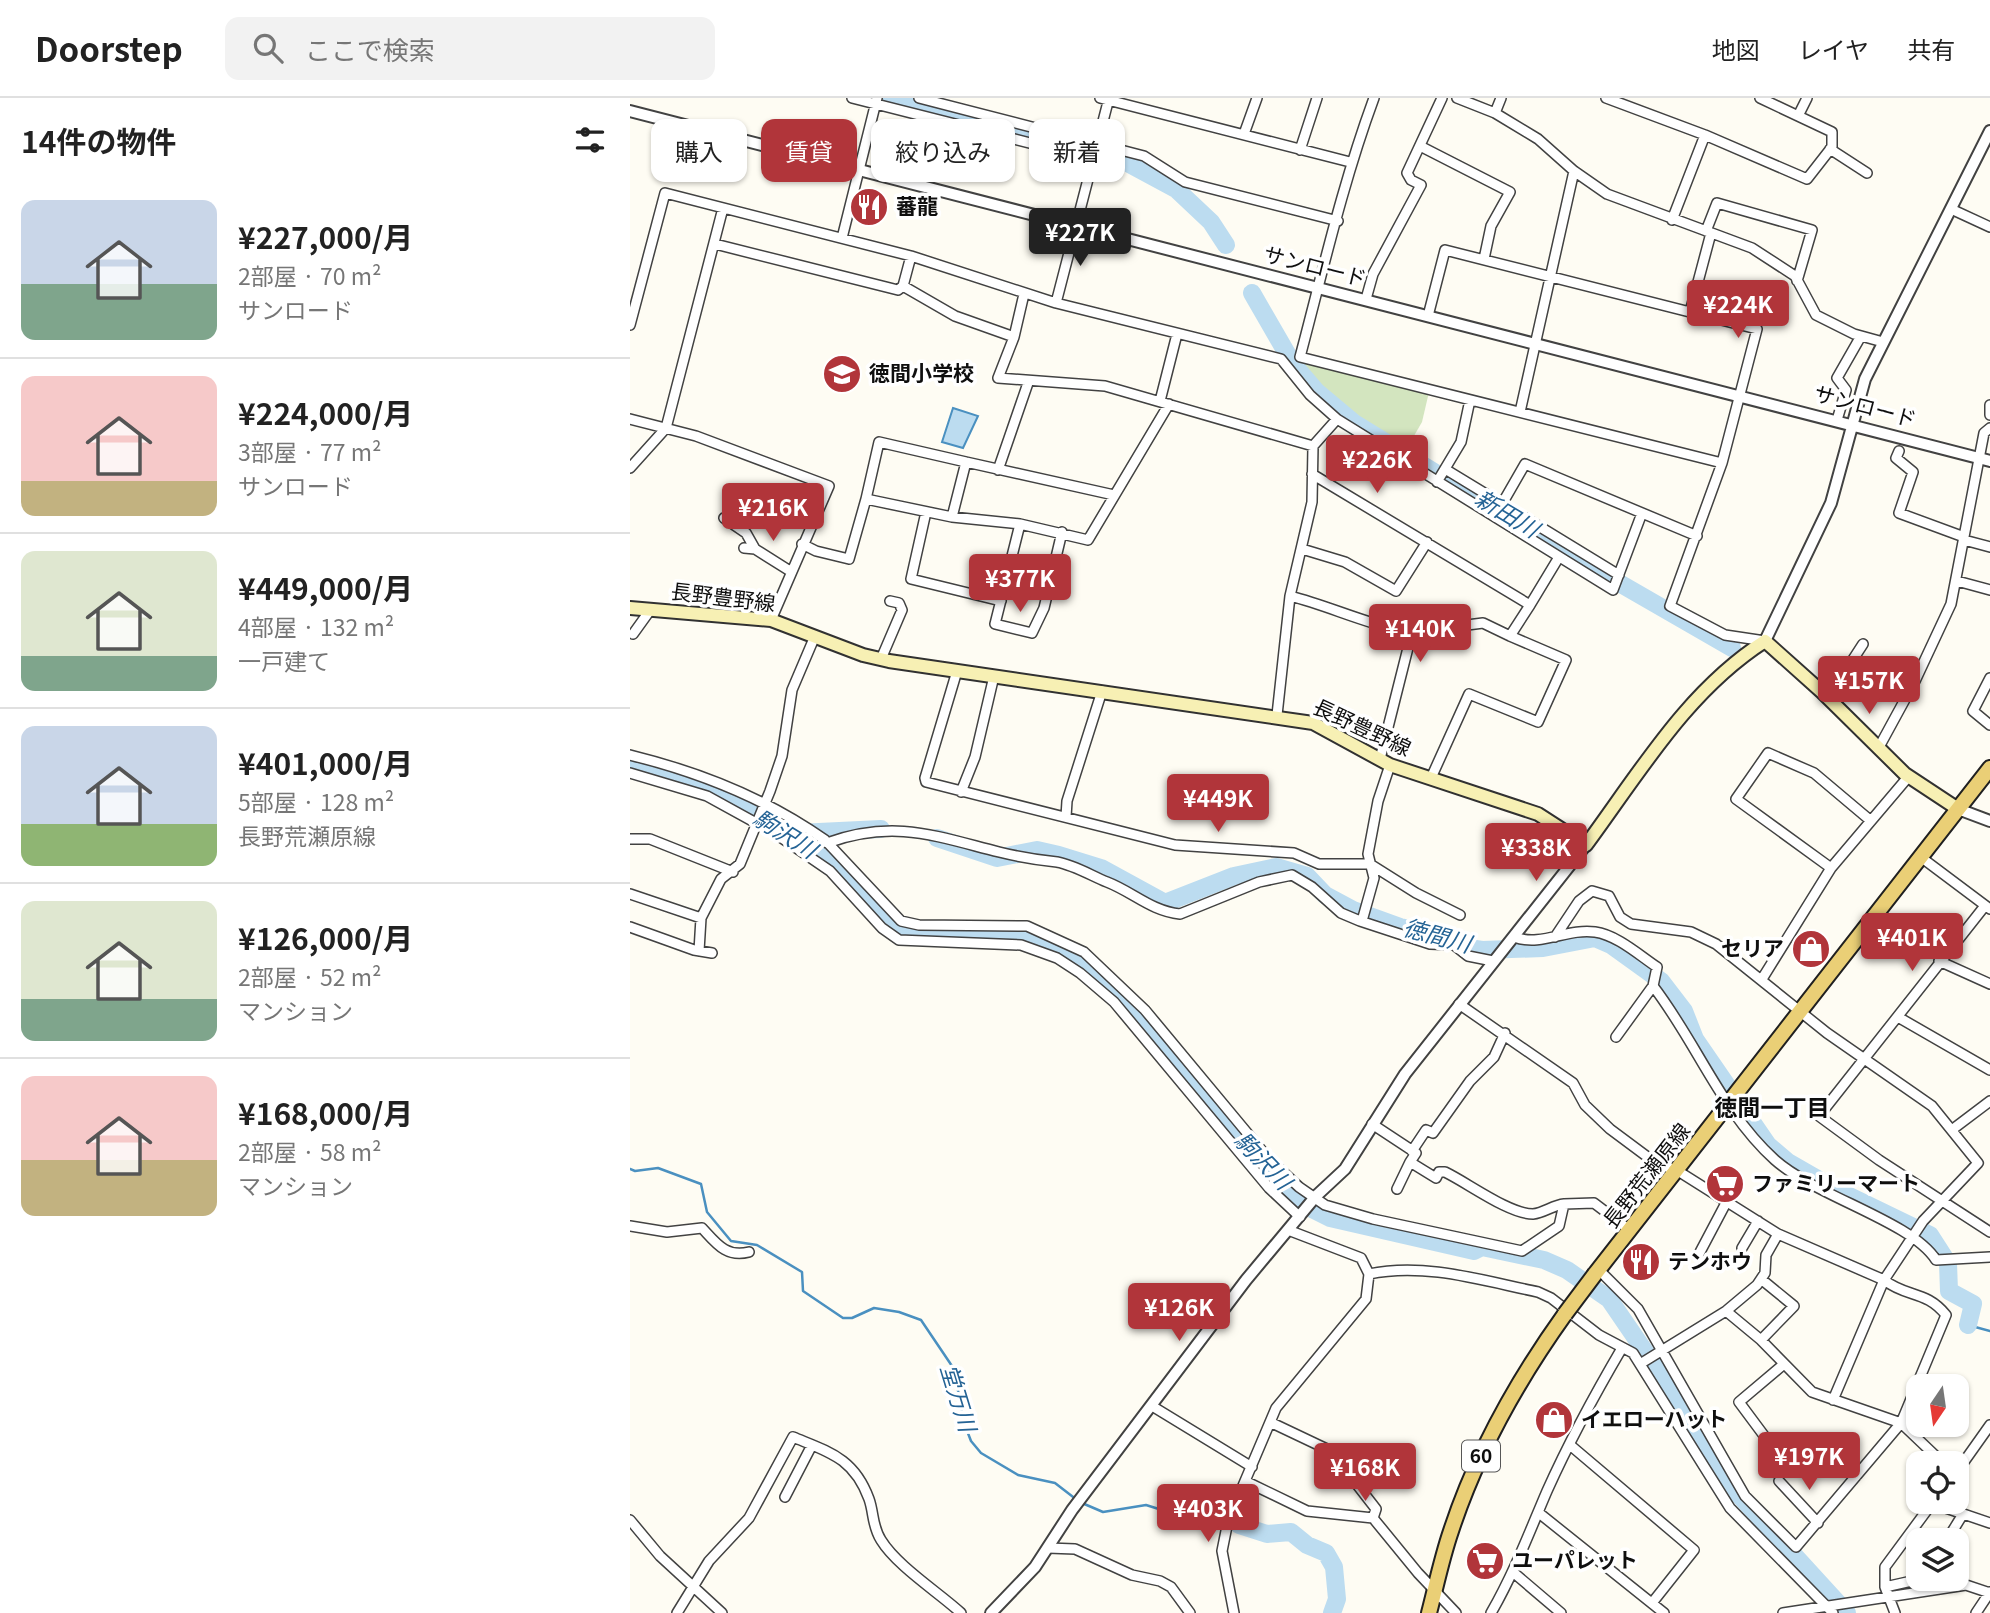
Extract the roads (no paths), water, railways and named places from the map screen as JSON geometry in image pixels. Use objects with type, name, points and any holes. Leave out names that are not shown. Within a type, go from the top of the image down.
[{"type":"main road","name":"長野豊野線","points":[[630,608],[771,620],[881,659],[1277,715],[1313,723],[1385,762],[1538,814],[1586,845]]},
{"type":"main road","points":[[1586,845],[1696,696],[1738,659],[1765,641],[1909,776],[1958,809]]},
{"type":"main road","name":"長野荒瀬原線","points":[[1429,1613],[1451,1532],[1487,1441],[1515,1389],[1597,1272],[1802,1013],[1990,768]]},
{"type":"street","points":[[852,98],[877,101],[1029,136]]},
{"type":"street","points":[[919,98],[1029,131]]},
{"type":"street","points":[[1244,134],[1257,98]]},
{"type":"street","points":[[1300,150],[1317,98]]},
{"type":"street","points":[[1374,98],[1350,162],[1338,221],[1300,357],[1722,463]]},
{"type":"street","points":[[1366,299],[1373,274],[1420,184],[1411,180],[1408,173],[1442,98]]},
{"type":"street","points":[[1457,98],[1495,113],[1538,139],[1574,171],[1607,194],[1773,259],[1797,281],[1816,315],[1883,342]]},
{"type":"street","points":[[1495,113],[1501,98]]},
{"type":"street","points":[[1606,98],[1705,135],[1807,178],[1830,149],[1832,132],[1759,98]]},
{"type":"street","points":[[1798,116],[1807,98]]},
{"type":"street","points":[[1102,119],[1106,99],[1350,162]]},
{"type":"street","points":[[842,238],[877,101]]},
{"type":"street","name":"サンロード","points":[[630,111],[1837,419],[1984,460]]},
{"type":"street","points":[[1428,316],[1446,250],[1757,329],[1722,463],[1698,536],[1670,606],[1725,635],[1765,641],[1831,503],[1865,379],[1990,131]]},
{"type":"street","points":[[1672,220],[1705,135]]},
{"type":"street","points":[[1420,146],[1510,192],[1491,226],[1484,259]]},
{"type":"street","points":[[1830,149],[1867,173]]},
{"type":"street","points":[[1125,154],[1144,156],[1185,182],[1338,221]]},
{"type":"street","points":[[1520,412],[1574,171]]},
{"type":"street","points":[[1056,303],[1087,182]]},
{"type":"street","points":[[630,325],[665,193],[911,256],[1024,295],[1281,359],[1310,395],[1337,419],[1441,476],[1502,504],[1619,575]]},
{"type":"street","points":[[1690,312],[1717,202],[1812,230],[1797,281]]},
{"type":"street","points":[[630,468],[666,428],[723,208]]},
{"type":"street","points":[[1951,209],[1990,227]]},
{"type":"street","points":[[715,244],[898,290],[903,286],[911,256]]},
{"type":"street","points":[[903,286],[955,316],[1014,337]]},
{"type":"street","points":[[1024,295],[1014,337],[998,379],[1028,383],[1076,382],[1165,402],[1313,446]]},
{"type":"street","points":[[866,499],[952,517],[1020,524],[1088,540],[1165,402],[1177,334]]},
{"type":"street","points":[[1837,419],[1846,390],[1838,378],[1861,335]]},
{"type":"street","points":[[998,470],[1028,383]]},
{"type":"street","points":[[1441,476],[1461,442],[1470,400]]},
{"type":"street","points":[[1990,405],[1990,415]]},
{"type":"street","points":[[630,419],[666,428],[829,486],[771,620]]},
{"type":"street","points":[[1277,715],[1290,596],[1312,502],[1313,446],[1337,419]]},
{"type":"street","points":[[1878,749],[1951,604],[1984,460],[1984,433],[1990,428]]},
{"type":"street","points":[[802,544],[816,551],[849,559],[880,442],[1114,495]]},
{"type":"street","points":[[1899,451],[1896,458],[1913,471],[1899,513],[1990,547]]},
{"type":"street","points":[[952,517],[966,463]]},
{"type":"street","points":[[1502,504],[1525,464],[1698,536]]},
{"type":"street","points":[[1312,474],[1530,605]]},
{"type":"street","points":[[1441,476],[1559,557],[1613,590],[1642,513]]},
{"type":"street","points":[[926,512],[911,579],[1001,601]]},
{"type":"street","points":[[724,518],[746,533],[755,549]]},
{"type":"street","points":[[1020,524],[995,624],[1032,633],[1044,608],[1062,532]]},
{"type":"street","points":[[1302,549],[1345,562],[1396,591],[1427,542]]},
{"type":"street","points":[[744,548],[755,549],[790,571]]},
{"type":"street","points":[[1510,636],[1559,557]]},
{"type":"street","points":[[1956,581],[1990,590]]},
{"type":"street","points":[[1290,596],[1323,605],[1375,626],[1412,632],[1483,623],[1566,660],[1538,722],[1469,694],[1431,778]]},
{"type":"street","points":[[881,659],[902,610],[899,603],[890,601]]},
{"type":"street","points":[[633,634],[651,609]]},
{"type":"street","points":[[1363,916],[1374,878],[1368,854],[1412,632]]},
{"type":"street","points":[[699,951],[701,918],[721,879],[740,864],[764,807],[782,756],[792,690],[815,636]]},
{"type":"street","points":[[1828,698],[1863,645]]},
{"type":"street","points":[[1854,658],[1907,696]]},
{"type":"street","points":[[957,671],[926,782],[1175,845],[1294,853],[1319,864],[1370,864],[1416,893],[1460,915]]},
{"type":"street","points":[[961,792],[975,757],[994,676]]},
{"type":"street","points":[[1990,678],[1973,711],[1990,725]]},
{"type":"street","points":[[1066,817],[1067,801],[1102,691]]},
{"type":"street","points":[[1831,868],[1736,799],[1768,753],[1814,773],[1871,821]]},
{"type":"street","points":[[630,755],[713,780],[810,830],[826,842],[901,920],[919,925],[1027,926],[1084,952],[1145,1010],[1268,1158],[1299,1187],[1325,1205],[1373,1219],[1522,1251],[1559,1226],[1564,1204]]},
{"type":"street","points":[[630,773],[707,796],[776,834],[830,871],[882,928],[899,940],[1021,945],[1057,958],[1080,973],[1114,1002],[1269,1188],[1301,1215]]},
{"type":"street","points":[[1762,979],[1831,868],[1909,776]]},
{"type":"street","points":[[1958,809],[1990,821]]},
{"type":"street","points":[[826,842],[865,833],[914,830],[943,835],[999,852],[1058,862],[1116,885],[1154,908],[1180,914],[1259,882],[1292,875],[1312,887],[1341,913],[1363,916],[1430,944],[1454,945],[1468,956],[1496,958]]},
{"type":"street","points":[[630,839],[650,839],[733,872]]},
{"type":"street","points":[[991,1613],[1035,1567],[1072,1510],[1245,1280],[1315,1198],[1345,1169],[1405,1074],[1586,845]]},
{"type":"street","points":[[1922,858],[1987,908],[1939,961],[1819,1115],[1879,1160],[1990,1232]]},
{"type":"street","points":[[1555,937],[1579,901],[1592,891],[1609,896],[1620,918],[1632,924],[1691,932],[1717,944],[1802,1013],[1932,1106],[1978,1163],[1923,1221],[1884,1280],[1833,1400]]},
{"type":"street","points":[[630,894],[701,918]]},
{"type":"street","points":[[630,927],[712,953]]},
{"type":"street","points":[[1512,939],[1529,942],[1597,932],[1620,942],[1657,967],[1653,985],[1616,1037]]},
{"type":"street","points":[[1939,961],[1990,985]]},
{"type":"street","points":[[1653,985],[1694,1046],[1728,1105],[1776,1161],[1819,1190],[1912,1236],[1926,1245],[1936,1260],[1990,1257]]},
{"type":"street","points":[[1459,1004],[1505,1033],[1573,1083],[1585,1105],[1610,1129],[1657,1164],[1678,1171],[1778,1234],[1884,1280],[1895,1288],[1934,1300],[1946,1315],[1900,1423],[1796,1547],[1745,1496],[1638,1310],[1597,1272]]},
{"type":"street","points":[[1898,1017],[1990,1070]]},
{"type":"street","points":[[1412,1151],[1426,1130],[1433,1133],[1469,1081],[1494,1057],[1505,1033]]},
{"type":"street","points":[[1953,1129],[1990,1101]]},
{"type":"street","points":[[1372,1124],[1416,1153],[1397,1189]]},
{"type":"street","points":[[1410,1162],[1436,1178],[1439,1172],[1445,1172],[1511,1209],[1537,1214],[1553,1205],[1594,1203],[1631,1231]]},
{"type":"street","points":[[1699,1254],[1727,1201]]},
{"type":"street","points":[[1742,1248],[1758,1221]]},
{"type":"street","points":[[630,1226],[667,1232],[702,1228],[724,1251],[748,1252]]},
{"type":"street","points":[[1234,1613],[1222,1551],[1228,1521],[1247,1482],[1276,1408],[1360,1310],[1366,1299],[1369,1274],[1361,1258],[1288,1230]]},
{"type":"street","points":[[1643,1363],[1726,1311],[1761,1279],[1766,1255],[1778,1234]]},
{"type":"street","points":[[1369,1274],[1394,1269],[1440,1272],[1538,1292],[1633,1353],[1643,1363],[1730,1508],[1831,1608]]},
{"type":"street","points":[[1761,1279],[1794,1306],[1761,1340]]},
{"type":"street","points":[[1726,1311],[1761,1340],[1812,1392],[1900,1423],[1930,1451]]},
{"type":"street","points":[[1491,1613],[1514,1573],[1570,1445],[1622,1348]]},
{"type":"street","points":[[1784,1364],[1739,1402],[1771,1445],[1857,1475]]},
{"type":"street","points":[[1152,1406],[1252,1466]]},
{"type":"street","points":[[1272,1423],[1331,1451],[1376,1509],[1373,1518]]},
{"type":"street","points":[[1969,1457],[1987,1436],[1990,1425]]},
{"type":"street","points":[[677,1613],[692,1592],[693,1585],[730,1535],[748,1518],[793,1437],[834,1452],[855,1472],[870,1501],[872,1523],[881,1541],[961,1613]]},
{"type":"street","points":[[785,1497],[812,1445]]},
{"type":"street","points":[[1570,1445],[1694,1550],[1652,1603]]},
{"type":"street","points":[[1779,1481],[1818,1524]]},
{"type":"street","points":[[1247,1482],[1307,1511],[1373,1518],[1434,1592],[1456,1613]]},
{"type":"street","points":[[1539,1513],[1664,1613]]},
{"type":"street","points":[[1895,1613],[1887,1592],[1885,1567],[1923,1514]]},
{"type":"street","points":[[1954,1528],[1963,1514],[1990,1523]]},
{"type":"street","points":[[630,1520],[660,1556],[722,1613]]},
{"type":"street","points":[[1048,1548],[1075,1549],[1132,1575],[1160,1581],[1171,1587],[1190,1613]]},
{"type":"street","points":[[1514,1573],[1561,1613]]},
{"type":"street","points":[[1783,1613],[1831,1608],[1906,1585]]},
{"type":"street","points":[[1887,1592],[1966,1585],[1990,1593],[1976,1613]]},
{"type":"water","points":[[953,408],[978,416],[963,448],[942,442]]},
{"type":"waterway","name":"新田川","points":[[888,98],[961,113],[1111,154],[1176,189],[1211,222],[1226,245]]},
{"type":"waterway","name":"新田川","points":[[1252,293],[1293,364],[1317,392],[1354,423],[1548,542],[1732,648]]},
{"type":"waterway","name":"駒沢川","points":[[630,764],[711,790],[807,845],[866,894],[887,922],[918,934],[979,932],[1034,937],[1068,955],[1121,996],[1263,1167],[1314,1210],[1330,1218],[1474,1251],[1482,1247],[1544,1260],[1567,1270],[1609,1299],[1661,1375],[1729,1484],[1847,1613]]},
{"type":"waterway","name":"徳間川","points":[[798,833],[881,829]]},
{"type":"waterway","name":"徳間川","points":[[937,838],[997,858],[1037,850],[1059,855],[1101,868],[1165,903],[1234,876],[1276,867],[1307,876],[1325,895],[1353,910],[1400,927],[1457,939],[1469,948],[1543,948],[1595,938],[1611,945],[1661,981],[1684,1011],[1695,1039],[1768,1145],[1788,1162],[1835,1189],[1930,1235],[1948,1263],[1949,1291],[1973,1304],[1968,1325]]},
{"type":"waterway","name":"堂万川","points":[[630,1169],[635,1171],[658,1168],[701,1184],[707,1212],[731,1241],[757,1245],[802,1272],[803,1291],[843,1318],[852,1318],[874,1308],[899,1312],[921,1320],[954,1369],[964,1423],[971,1441],[981,1453],[1018,1475],[1055,1483],[1077,1500]]},
{"type":"waterway","points":[[1968,1325],[1990,1331]]},
{"type":"waterway","name":"堂万川","points":[[1082,1503],[1103,1512],[1146,1505],[1178,1515],[1201,1501],[1224,1516]]},
{"type":"waterway","name":"堂万川","points":[[1239,1525],[1267,1534],[1291,1532],[1307,1545],[1326,1553],[1334,1567],[1337,1599],[1332,1613]]},
{"type":"place","name":"蕃龍","points":[[869,207]]},
{"type":"place","name":"徳間小学校","points":[[842,374]]},
{"type":"place","name":"セリア","points":[[1811,949]]},
{"type":"place","name":"ファミリーマート","points":[[1725,1184]]},
{"type":"place","name":"テンホウ","points":[[1641,1262]]},
{"type":"place","name":"イエローハット","points":[[1554,1420]]},
{"type":"place","name":"ユーパレット","points":[[1485,1561]]},
{"type":"district","name":"徳間一丁目","points":[[1772,1108]]}]
